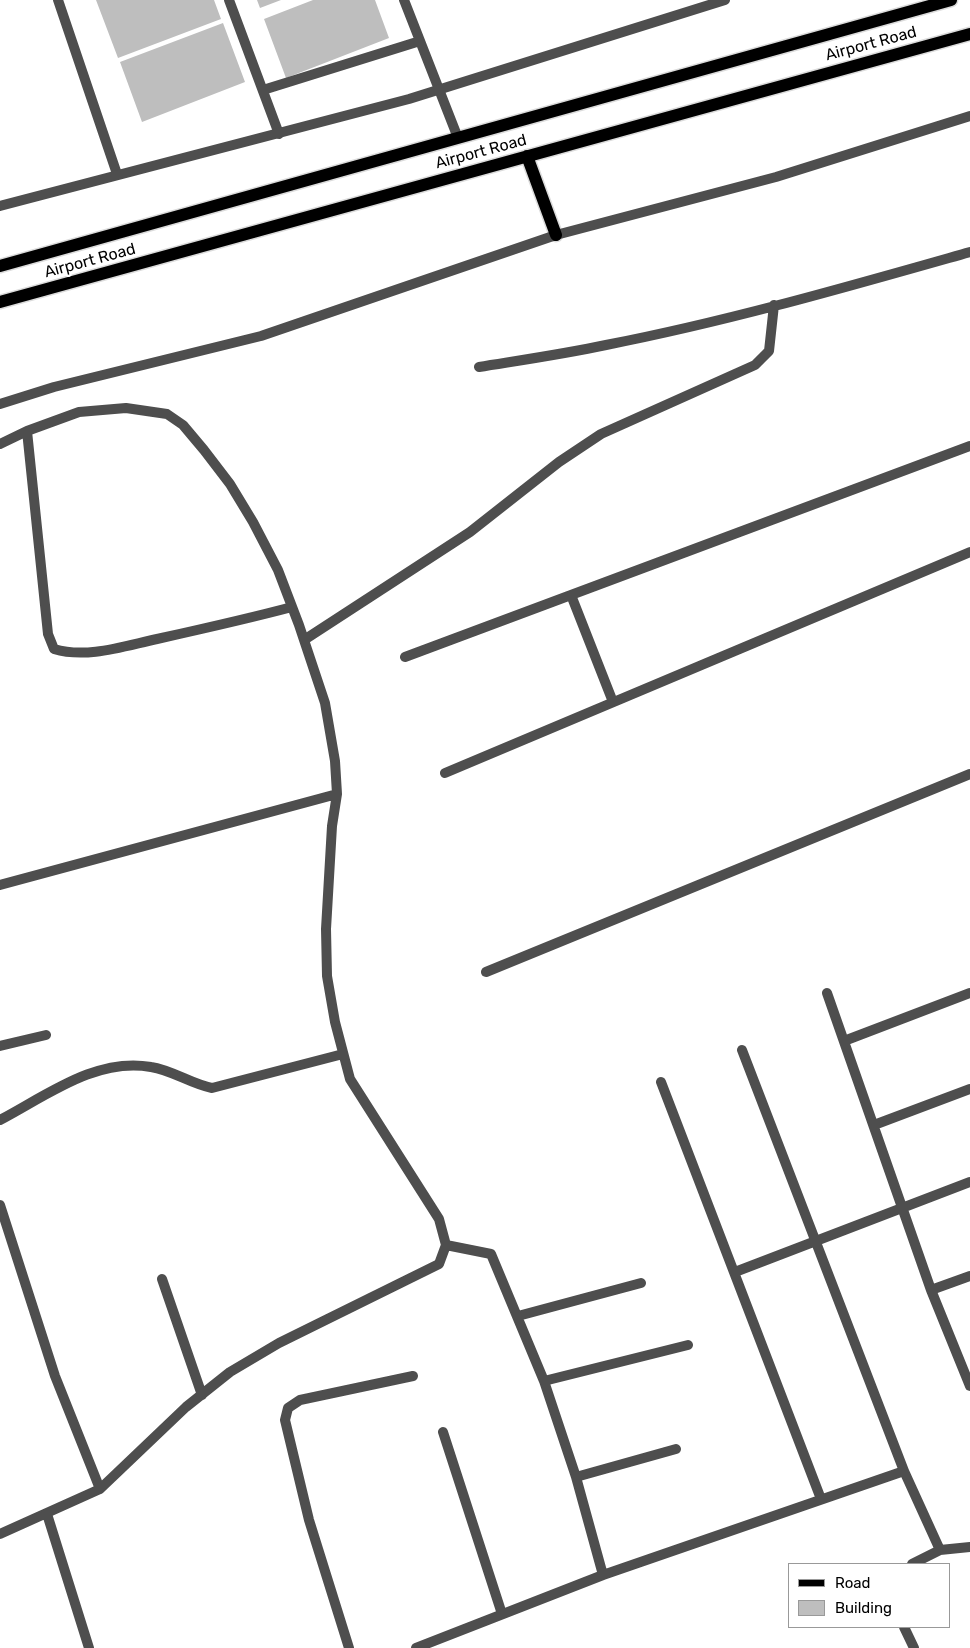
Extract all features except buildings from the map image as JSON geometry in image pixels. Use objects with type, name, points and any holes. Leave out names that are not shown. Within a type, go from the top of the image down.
[{"type":"main road","name":"Airport Road","points":[[0,266],[950,0]]},
{"type":"main road","name":"Airport Road","points":[[0,302],[970,34]]},
{"type":"main road","points":[[527,156],[556,235]]},
{"type":"street","points":[[58,0],[117,174]]},
{"type":"street","points":[[229,0],[279,134]]},
{"type":"street","points":[[404,0],[458,138]]},
{"type":"street","points":[[0,206],[117,174],[279,134],[439,90],[725,0]]},
{"type":"street","points":[[263,90],[420,41]]},
{"type":"street","points":[[0,404],[54,387],[261,336],[556,235],[776,177],[970,116]]},
{"type":"street","points":[[479,368],[606,345],[774,305],[970,252]]},
{"type":"street","points":[[304,640],[470,532],[560,462],[601,434],[755,365],[769,351],[774,305]]},
{"type":"street","points":[[0,444],[27,431],[79,412],[126,408],[167,414],[183,425],[230,484],[278,570],[326,703],[335,761],[336,794],[332,826],[326,929],[327,976],[335,1022],[350,1079],[439,1218],[446,1245],[439,1264],[279,1343],[230,1372],[186,1407],[100,1489],[0,1534]]},
{"type":"street","points":[[27,431],[48,634],[54,649],[70,654],[98,651],[227,624],[292,607]]},
{"type":"street","points":[[405,657],[970,446]]},
{"type":"street","points":[[446,773],[970,552]]},
{"type":"street","points":[[571,595],[613,702]]},
{"type":"street","points":[[486,972],[970,774]]},
{"type":"street","points":[[0,885],[336,794]]},
{"type":"street","points":[[827,993],[931,1290],[968,1373],[970,1386]]},
{"type":"street","points":[[844,1041],[970,993]]},
{"type":"street","points":[[0,1046],[46,1035]]},
{"type":"street","points":[[742,1050],[817,1240],[904,1471],[940,1550]]},
{"type":"street","points":[[0,1120],[88,1073],[107,1068],[132,1064],[153,1067],[194,1084],[212,1088],[343,1054]]},
{"type":"street","points":[[661,1082],[821,1499]]},
{"type":"street","points":[[874,1125],[970,1089]]},
{"type":"street","points":[[735,1272],[970,1182]]},
{"type":"street","points":[[0,1205],[55,1376],[100,1489]]},
{"type":"street","points":[[446,1245],[491,1254],[544,1381],[576,1477],[603,1575]]},
{"type":"street","points":[[931,1290],[970,1276]]},
{"type":"street","points":[[162,1279],[202,1395]]},
{"type":"street","points":[[518,1316],[641,1283]]},
{"type":"street","points":[[544,1381],[688,1345]]},
{"type":"street","points":[[350,1648],[309,1520],[285,1420],[288,1408],[300,1400],[413,1376]]},
{"type":"street","points":[[443,1432],[502,1614]]},
{"type":"street","points":[[576,1477],[676,1449]]},
{"type":"street","points":[[416,1648],[428,1646],[502,1614],[603,1575],[904,1471]]},
{"type":"street","points":[[47,1514],[89,1648]]},
{"type":"street","points":[[914,1563],[940,1550],[970,1547]]},
{"type":"street","points":[[904,1628],[914,1648]]}]
